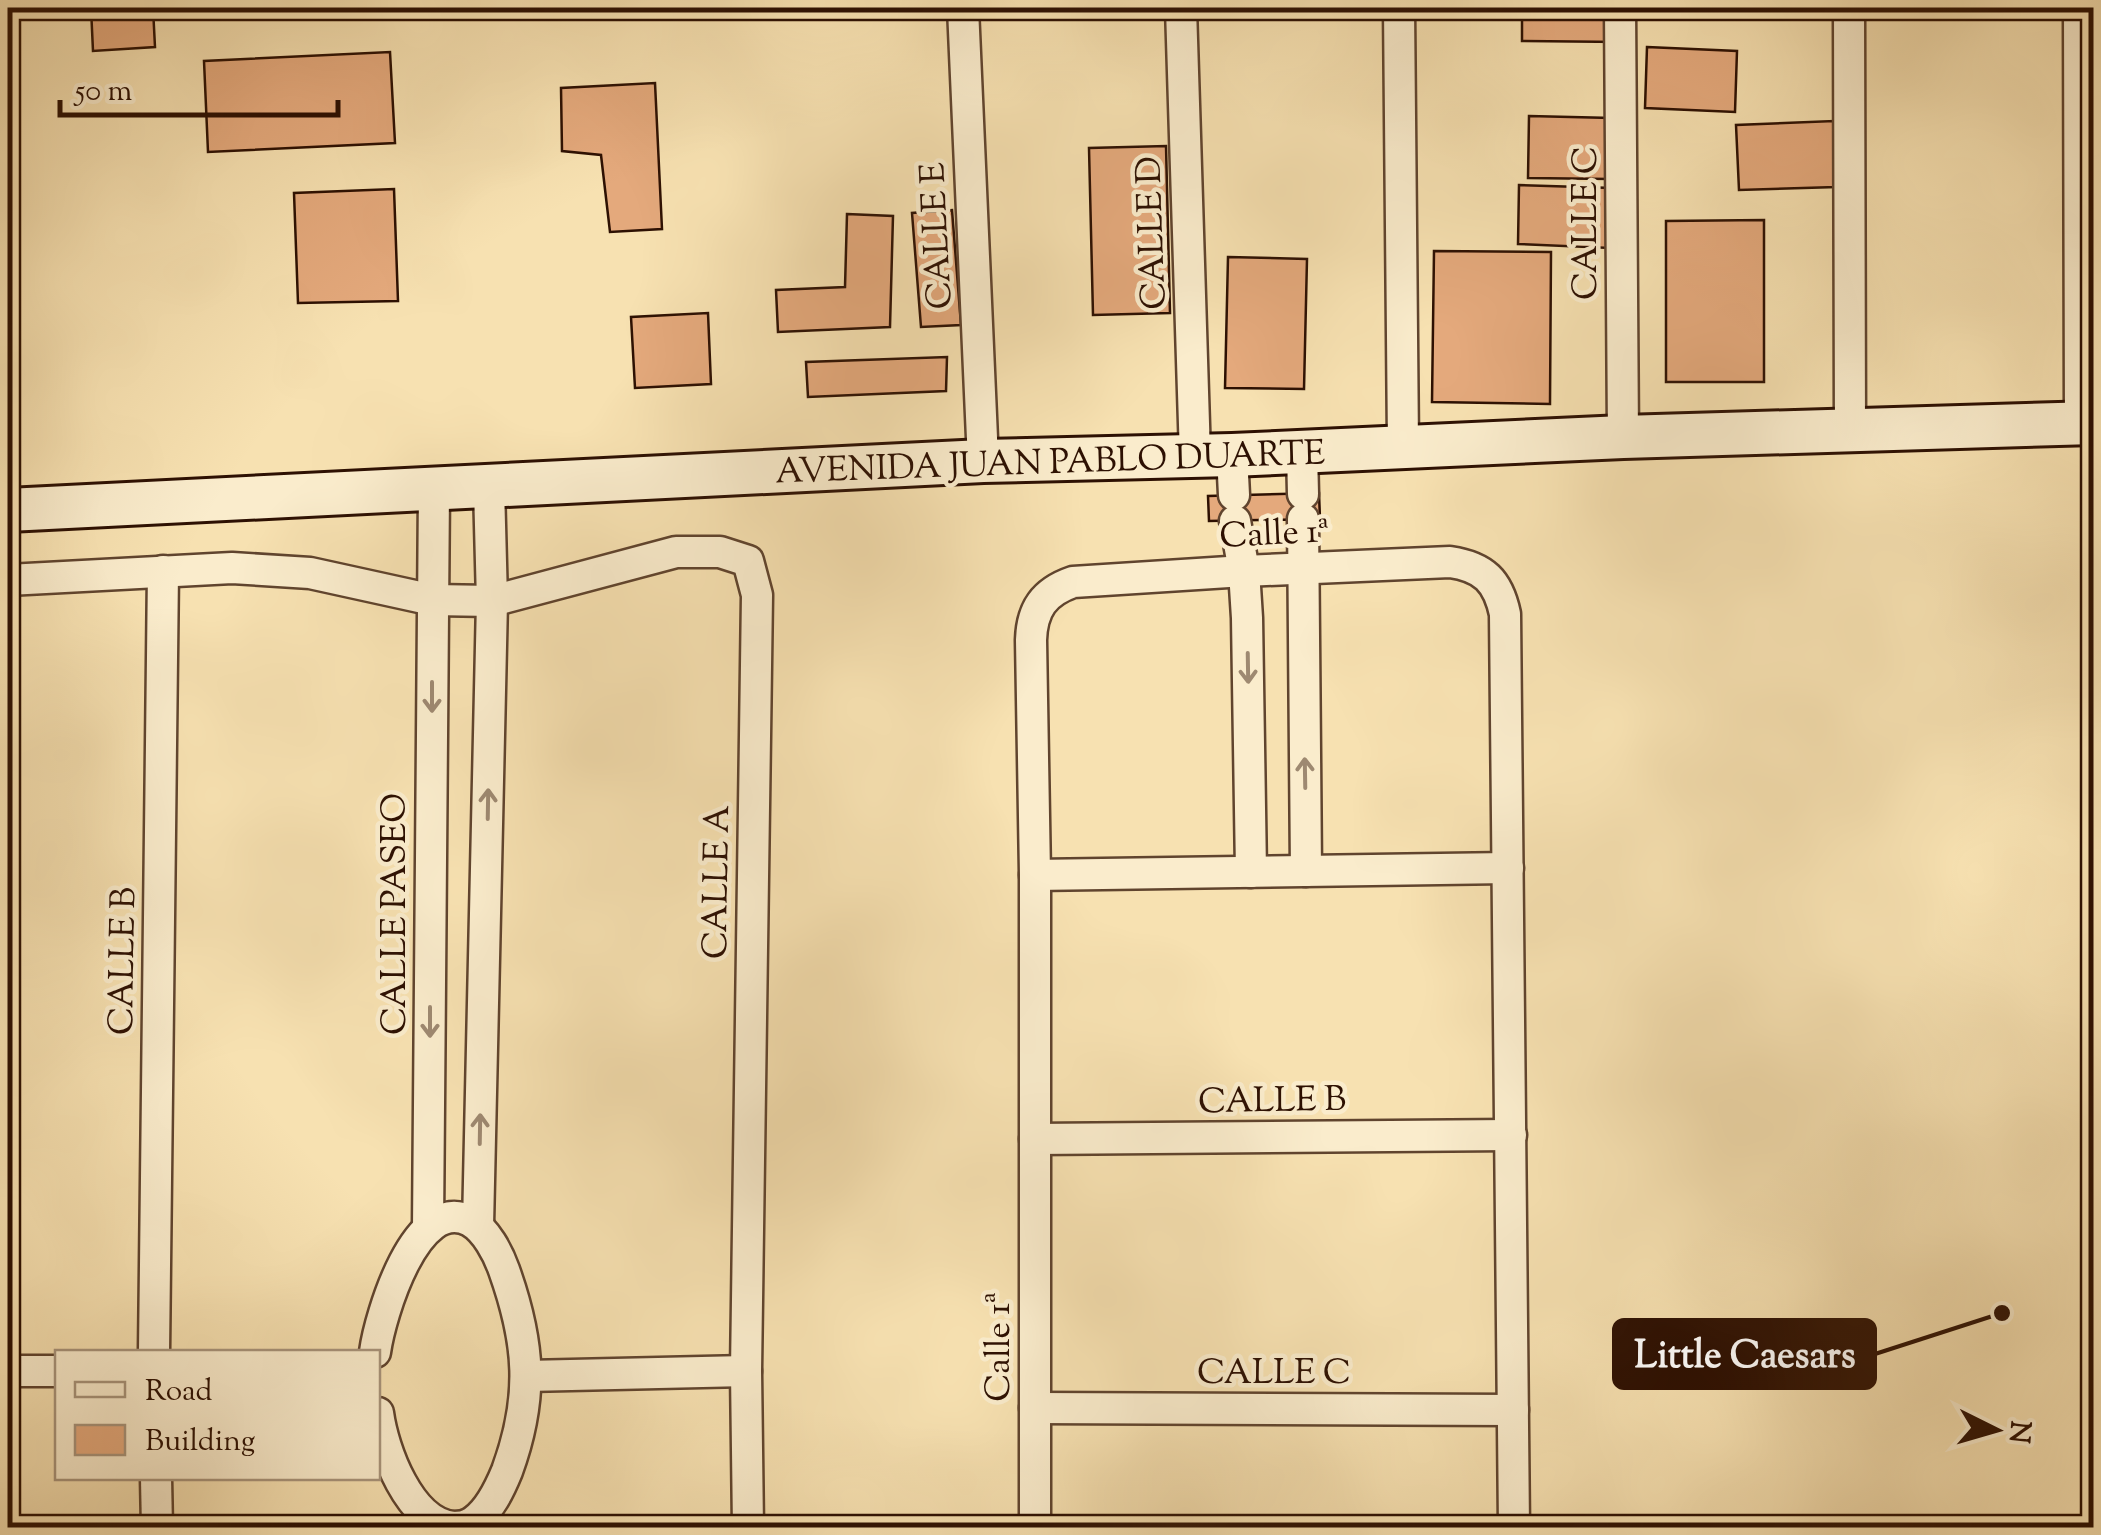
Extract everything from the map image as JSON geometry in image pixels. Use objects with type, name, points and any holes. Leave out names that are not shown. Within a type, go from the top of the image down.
[{"type":"street","name":"CALLE E","points":[[963,8],[983,461]]},
{"type":"street","name":"CALLE D","points":[[1181,8],[1224,482],[1244,571],[1251,872]]},
{"type":"street","points":[[1399,8],[1402,446]]},
{"type":"street","name":"CALLE C","points":[[1620,8],[1623,437]]},
{"type":"street","points":[[1849,8],[1850,430]]},
{"type":"street","points":[[2079,8],[2087,423]]},
{"type":"street","name":"AVENIDA JUAN PABLO DUARTE","points":[[8,510],[983,461],[1224,482],[1302,451],[2087,423]]},
{"type":"street","points":[[1302,451],[1306,871]]},
{"type":"street","points":[[478,1226],[492,600],[488,487]]},
{"type":"street","name":"CALLE PASEO","points":[[428,1228],[434,489]]},
{"type":"street","name":"CALLE A","points":[[433,600],[492,600],[676,552],[720,552],[748,561],[756,595],[746,1371],[748,1528]]},
{"type":"street","name":"Calle 1ª","points":[[1035,1528],[1031,624],[1036,609],[1058,587],[1072,582],[1450,562],[1482,572],[1502,598],[1505,614],[1514,1528]]},
{"type":"street","points":[[8,580],[232,568],[310,573],[433,600]]},
{"type":"street","name":"CALLE B","points":[[154,1350],[163,571]]},
{"type":"street","points":[[1035,875],[1508,868]]},
{"type":"street","name":"CALLE B","points":[[1035,1139],[1510,1134]]},
{"type":"street","points":[[375,1350],[386,1302],[412,1250],[428,1228],[453,1216],[478,1226],[501,1262],[517,1307],[527,1376],[515,1449],[490,1506],[474,1525],[430,1523],[397,1474],[380,1421]]},
{"type":"street","points":[[8,1371],[55,1371]]},
{"type":"street","points":[[527,1376],[746,1371]]},
{"type":"street","name":"CALLE C","points":[[1035,1408],[1513,1410]]},
{"type":"street","points":[[156,1480],[157,1528]]},
{"type":"building","points":[[91,8],[153,8],[155,47],[93,51]]},
{"type":"building","points":[[1522,8],[1621,8],[1621,42],[1522,41]]},
{"type":"building","points":[[1647,47],[1737,51],[1735,112],[1645,108]]},
{"type":"building","points":[[390,52],[395,143],[208,152],[204,61]]},
{"type":"building","points":[[655,83],[662,229],[610,232],[601,155],[562,151],[561,88]]},
{"type":"building","points":[[1529,116],[1612,118],[1610,179],[1528,178]]},
{"type":"building","points":[[1834,121],[1836,187],[1739,190],[1736,125]]},
{"type":"building","points":[[1166,146],[1170,313],[1093,315],[1089,148]]},
{"type":"building","points":[[1519,185],[1612,188],[1610,248],[1518,244]]},
{"type":"building","points":[[394,189],[398,301],[298,303],[294,193]]},
{"type":"building","points":[[952,210],[961,325],[921,327],[912,213]]},
{"type":"building","points":[[847,214],[893,216],[890,327],[778,332],[776,290],[845,287]]},
{"type":"building","points":[[1764,220],[1764,382],[1666,382],[1666,221]]},
{"type":"building","points":[[1434,251],[1551,252],[1550,404],[1432,402]]},
{"type":"building","points":[[1228,257],[1307,259],[1304,389],[1225,388]]},
{"type":"building","points":[[708,313],[711,384],[635,388],[631,317]]},
{"type":"building","points":[[947,357],[946,391],[808,397],[806,362]]},
{"type":"building","points":[[1319,493],[1320,519],[1209,521],[1208,496]]},
{"type":"place","name":"Little Caesars","points":[[2002,1313]]}]
